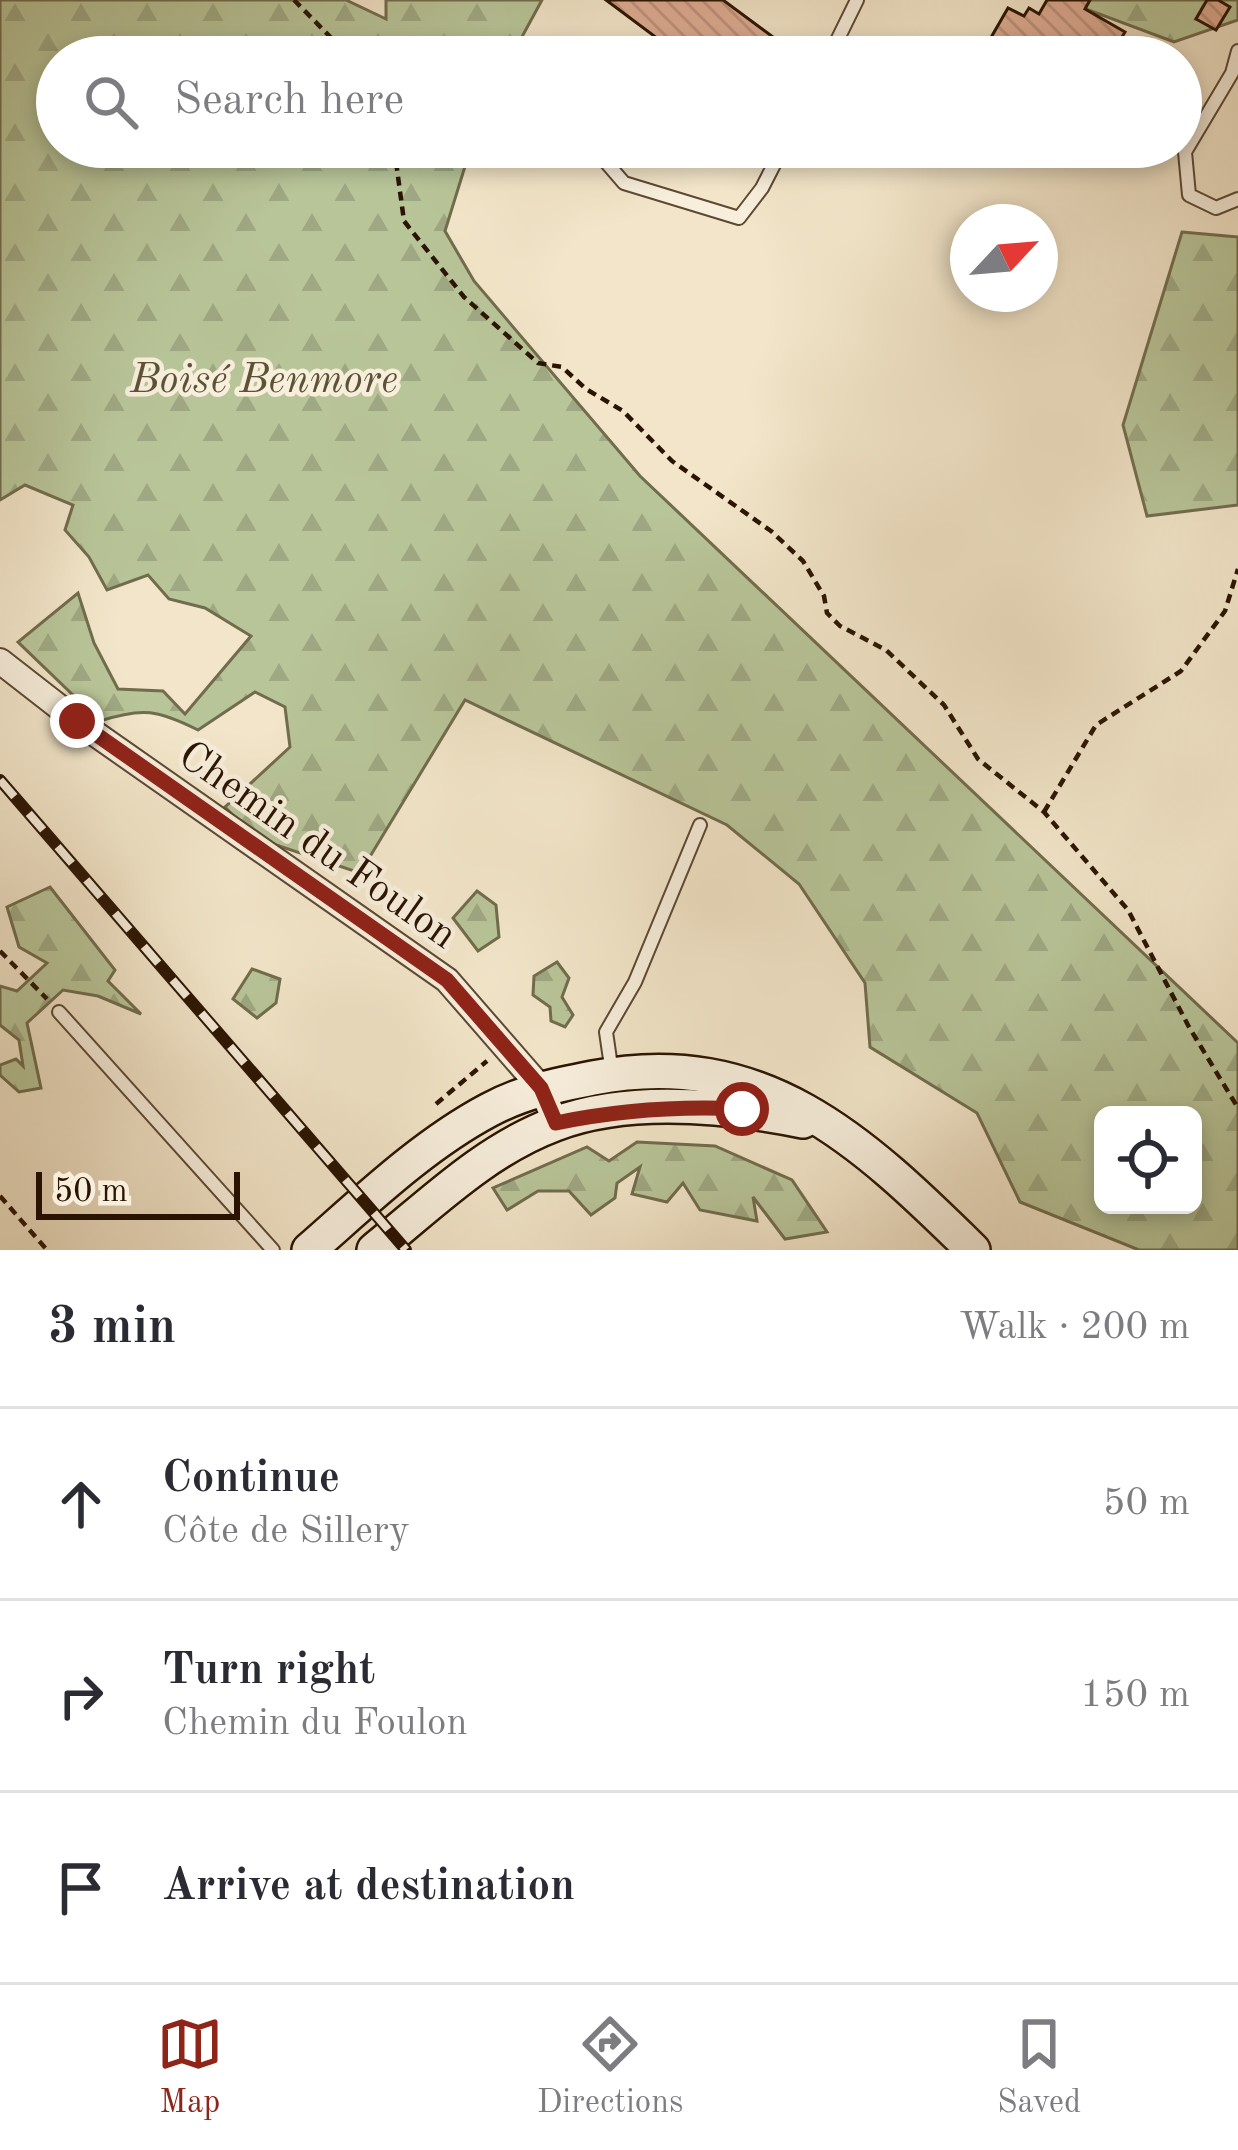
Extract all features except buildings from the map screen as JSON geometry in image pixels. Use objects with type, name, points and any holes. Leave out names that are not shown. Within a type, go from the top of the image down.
[{"type":"street","name":"Chemin du Foulon","points":[[0,661],[77,721],[447,980],[541,1088],[556,1123]]},
{"type":"street","points":[[309,1250],[447,1137],[489,1109],[541,1088],[612,1074],[676,1071],[741,1081],[785,1097],[909,1187],[974,1250]]},
{"type":"street","points":[[374,1250],[438,1194],[556,1123],[612,1112],[687,1106],[742,1109],[826,1125]]},
{"type":"lane","points":[[839,36],[857,0]]},
{"type":"lane","points":[[1202,123],[1232,73],[1238,51]]},
{"type":"lane","points":[[611,168],[624,183],[739,218],[772,168]]},
{"type":"lane","points":[[1186,168],[1189,195],[1216,208],[1238,199]]},
{"type":"lane","points":[[612,1074],[606,1032],[635,982],[700,825]]},
{"type":"lane","points":[[59,1012],[273,1250]]},
{"type":"path","points":[[294,0],[329,36]]},
{"type":"path","points":[[397,168],[404,221],[464,297],[538,363],[562,367],[586,389],[623,411],[672,461],[771,531],[803,561],[824,596],[827,614],[886,650],[944,705],[978,759],[1044,812],[1128,910],[1238,1108]]},
{"type":"path","points":[[1044,812],[1096,725],[1181,671],[1225,610],[1238,568]]},
{"type":"path","points":[[0,951],[59,1012]]},
{"type":"path","points":[[0,1196],[47,1250]]},
{"type":"green space","name":"Boisé Benmore","points":[[0,0],[346,0],[386,19],[386,0],[542,0],[522,36],[36,36],[36,168],[464,168],[445,231],[474,281],[640,476],[1238,1043],[1238,1250],[1139,1250],[1020,1202],[977,1113],[870,1047],[865,983],[799,884],[727,825],[465,700],[360,873],[255,838],[225,807],[290,747],[285,707],[255,692],[198,730],[150,713],[100,721],[18,642],[78,593],[94,643],[118,689],[163,691],[185,714],[251,636],[205,608],[169,599],[148,575],[107,590],[89,557],[65,530],[73,505],[25,485],[0,500]]},
{"type":"green space","points":[[1062,0],[1238,0],[1238,20],[1191,36],[1158,36]]},
{"type":"green space","points":[[1182,232],[1238,237],[1238,505],[1147,516],[1123,425]]},
{"type":"green space","points":[[50,887],[115,970],[108,981],[141,1014],[98,996],[63,990],[27,1023],[41,1088],[19,1092],[0,1075],[0,1065],[16,1059],[23,1066],[19,1040],[0,1025],[0,986],[17,991],[47,963],[19,947],[7,907]]},
{"type":"green space","points":[[477,891],[496,905],[499,937],[478,951],[453,918]]},
{"type":"green space","points":[[557,962],[569,978],[562,997],[573,1015],[565,1027],[551,1021],[550,1007],[533,995],[534,976]]},
{"type":"green space","points":[[252,969],[280,979],[276,1003],[257,1018],[233,999]]},
{"type":"green space","points":[[637,1142],[715,1146],[792,1180],[827,1232],[785,1239],[753,1197],[757,1221],[700,1210],[683,1183],[667,1202],[632,1194],[640,1167],[617,1183],[615,1198],[591,1215],[569,1191],[538,1191],[507,1210],[493,1188],[587,1147],[609,1161]]},
{"type":"railway","points":[[0,780],[406,1250]]},
{"type":"route","points":[[77,721],[447,980],[541,1088],[556,1123],[612,1112],[687,1106],[742,1109]]}]
